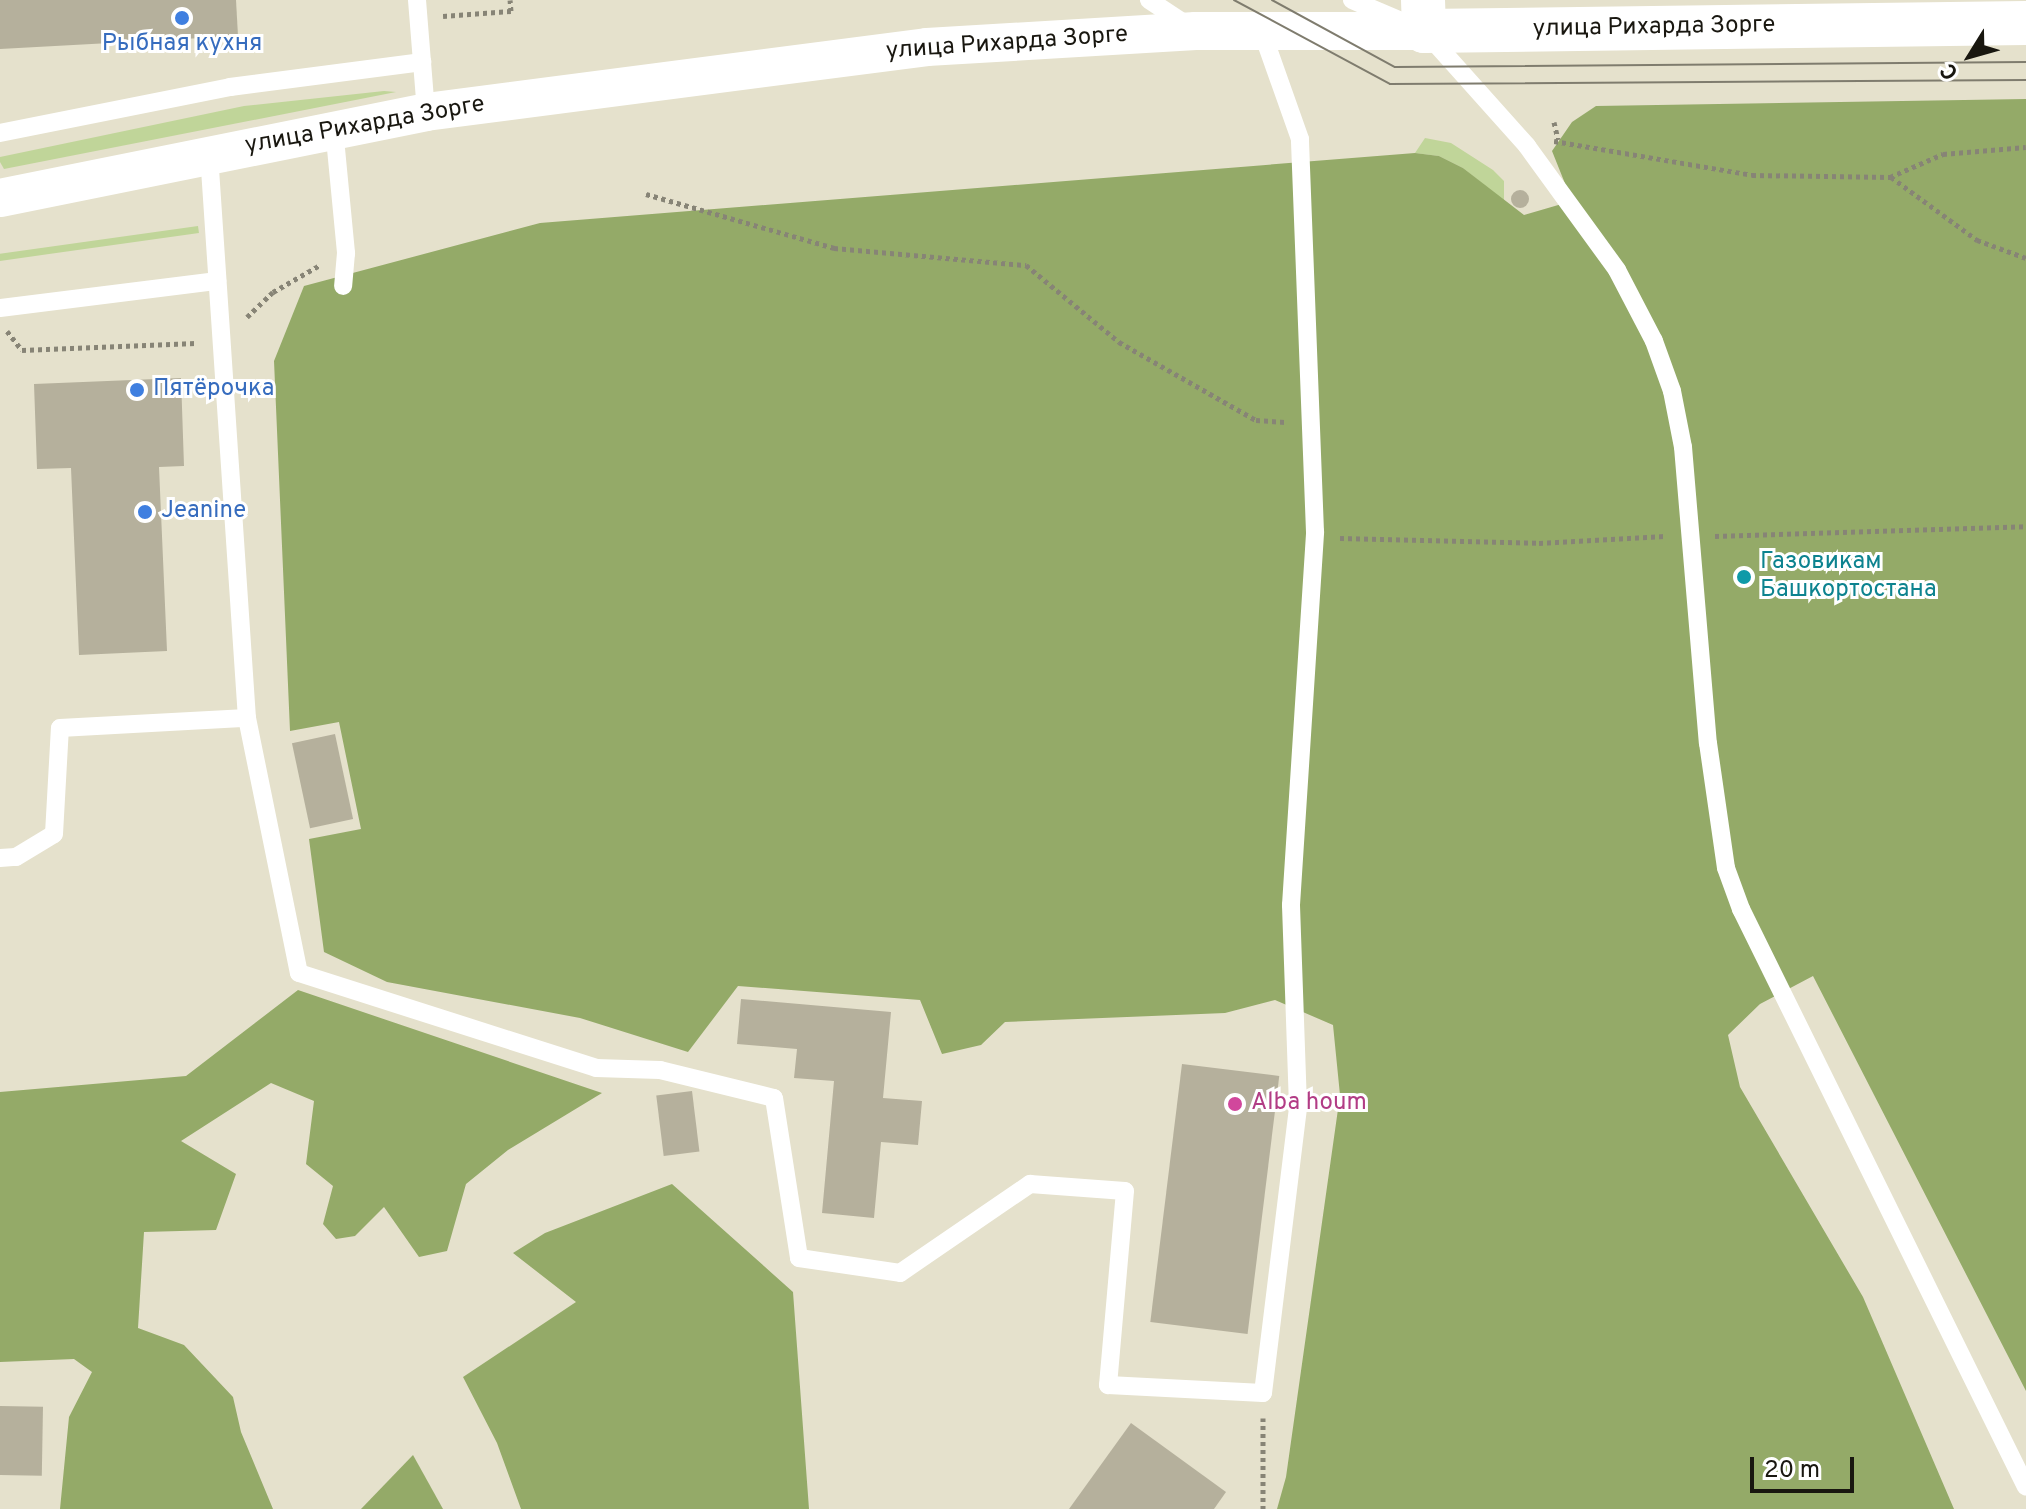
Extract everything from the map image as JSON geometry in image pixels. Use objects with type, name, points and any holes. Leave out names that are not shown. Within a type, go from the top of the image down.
[{"type":"street","name":"улица Рихарда Зорге","points":[[0,198],[334,128],[426,112],[927,47],[1261,29],[1424,15],[1742,13],[2026,23]]},
{"type":"lane","points":[[1149,0],[1196,31]]},
{"type":"lane","points":[[1352,0],[1424,15],[1527,146],[1623,282],[1672,391],[1683,447],[1715,811],[1726,868],[1741,909],[2026,1487]]},
{"type":"lane","points":[[417,9],[426,112]]},
{"type":"lane","points":[[209,154],[247,718],[299,973],[596,1068],[660,1070],[774,1098],[799,1258],[900,1273],[1030,1184],[1125,1191],[1108,1385],[1263,1393],[1298,1106],[1291,905],[1315,532],[1300,139],[1261,29]]},
{"type":"lane","points":[[0,133],[230,87],[422,62]]},
{"type":"lane","points":[[334,128],[346,253],[343,286]]},
{"type":"lane","points":[[0,308],[217,281]]},
{"type":"lane","points":[[0,858],[16,857],[54,834],[60,728],[247,718]]},
{"type":"path","points":[[417,9],[511,11],[510,0]]},
{"type":"path","points":[[1554,122],[1558,140]]},
{"type":"path","points":[[1549,141],[1558,140],[1752,175],[1890,177],[1943,154],[2026,147]]},
{"type":"path","points":[[1890,177],[1977,240],[2026,258]]},
{"type":"path","points":[[646,194],[834,248],[1026,265],[1119,342],[1256,420],[1310,424]]},
{"type":"path","points":[[0,326],[22,350],[221,342],[273,292],[346,253]]},
{"type":"path","points":[[1315,532],[1344,539],[1539,543],[1589,536],[2026,526]]},
{"type":"path","points":[[1263,1393],[1263,1509]]},
{"type":"green space","points":[[396,92],[4,169],[0,162],[0,157],[244,106]]},
{"type":"green space","points":[[2026,99],[2026,1391],[1813,976],[1760,1004],[1728,1035],[1740,1087],[1863,1297],[1954,1509],[1277,1509],[1286,1477],[1340,1095],[1333,1025],[1275,1000],[1225,1013],[1005,1022],[981,1045],[942,1054],[920,1000],[738,986],[688,1052],[580,1018],[387,982],[324,952],[309,839],[361,829],[339,722],[290,731],[274,361],[304,286],[540,223],[1415,153],[1439,156],[1463,168],[1524,215],[1572,201],[1552,151],[1572,122],[1596,106]]},
{"type":"green space","points":[[1425,138],[1451,143],[1493,170],[1504,181],[1504,201],[1463,168],[1439,156],[1415,153]]},
{"type":"green space","points":[[198,226],[199,233],[0,261],[0,254]]},
{"type":"green space","points":[[298,990],[602,1093],[508,1150],[466,1184],[447,1251],[419,1257],[384,1207],[355,1236],[336,1239],[323,1224],[333,1186],[306,1164],[314,1101],[271,1083],[181,1141],[236,1174],[216,1230],[144,1232],[138,1328],[184,1345],[233,1397],[241,1432],[273,1509],[60,1509],[69,1417],[92,1372],[74,1359],[0,1362],[0,1092],[186,1076]]},
{"type":"green space","points":[[672,1184],[793,1292],[809,1509],[521,1509],[497,1443],[463,1377],[576,1302],[513,1253],[545,1233]]},
{"type":"green space","points":[[413,1455],[443,1509],[361,1509]]},
{"type":"building","points":[[0,0],[236,0],[238,36],[0,49]]},
{"type":"building","points":[[1520,190],[1529,199],[1520,208],[1511,199]]},
{"type":"building","points":[[181,378],[184,466],[159,467],[167,651],[79,655],[71,468],[37,469],[34,384]]},
{"type":"building","points":[[335,734],[353,819],[310,828],[292,743]]},
{"type":"building","points":[[741,999],[891,1012],[883,1098],[922,1101],[918,1145],[881,1142],[874,1218],[822,1213],[834,1081],[794,1078],[797,1049],[737,1044]]},
{"type":"building","points":[[1182,1064],[1279,1076],[1248,1334],[1150,1322]]},
{"type":"building","points":[[692,1091],[699,1152],[664,1156],[656,1095]]},
{"type":"building","points":[[0,1406],[43,1407],[42,1476],[0,1475]]},
{"type":"building","points":[[1131,1423],[1226,1492],[1214,1509],[1069,1509]]},
{"type":"tram line","points":[[1234,0],[1390,84],[2026,80]]},
{"type":"tram line","points":[[1272,0],[1395,67],[2026,62]]},
{"type":"place","name":"Рыбная кухня","points":[[182,18]]},
{"type":"place","name":"Пятёрочка","points":[[137,390]]},
{"type":"place","name":"Jeanine","points":[[145,512]]},
{"type":"place","name":"Газовикам Башкортостана","points":[[1744,577]]},
{"type":"place","name":"Alba houm","points":[[1235,1104]]}]
